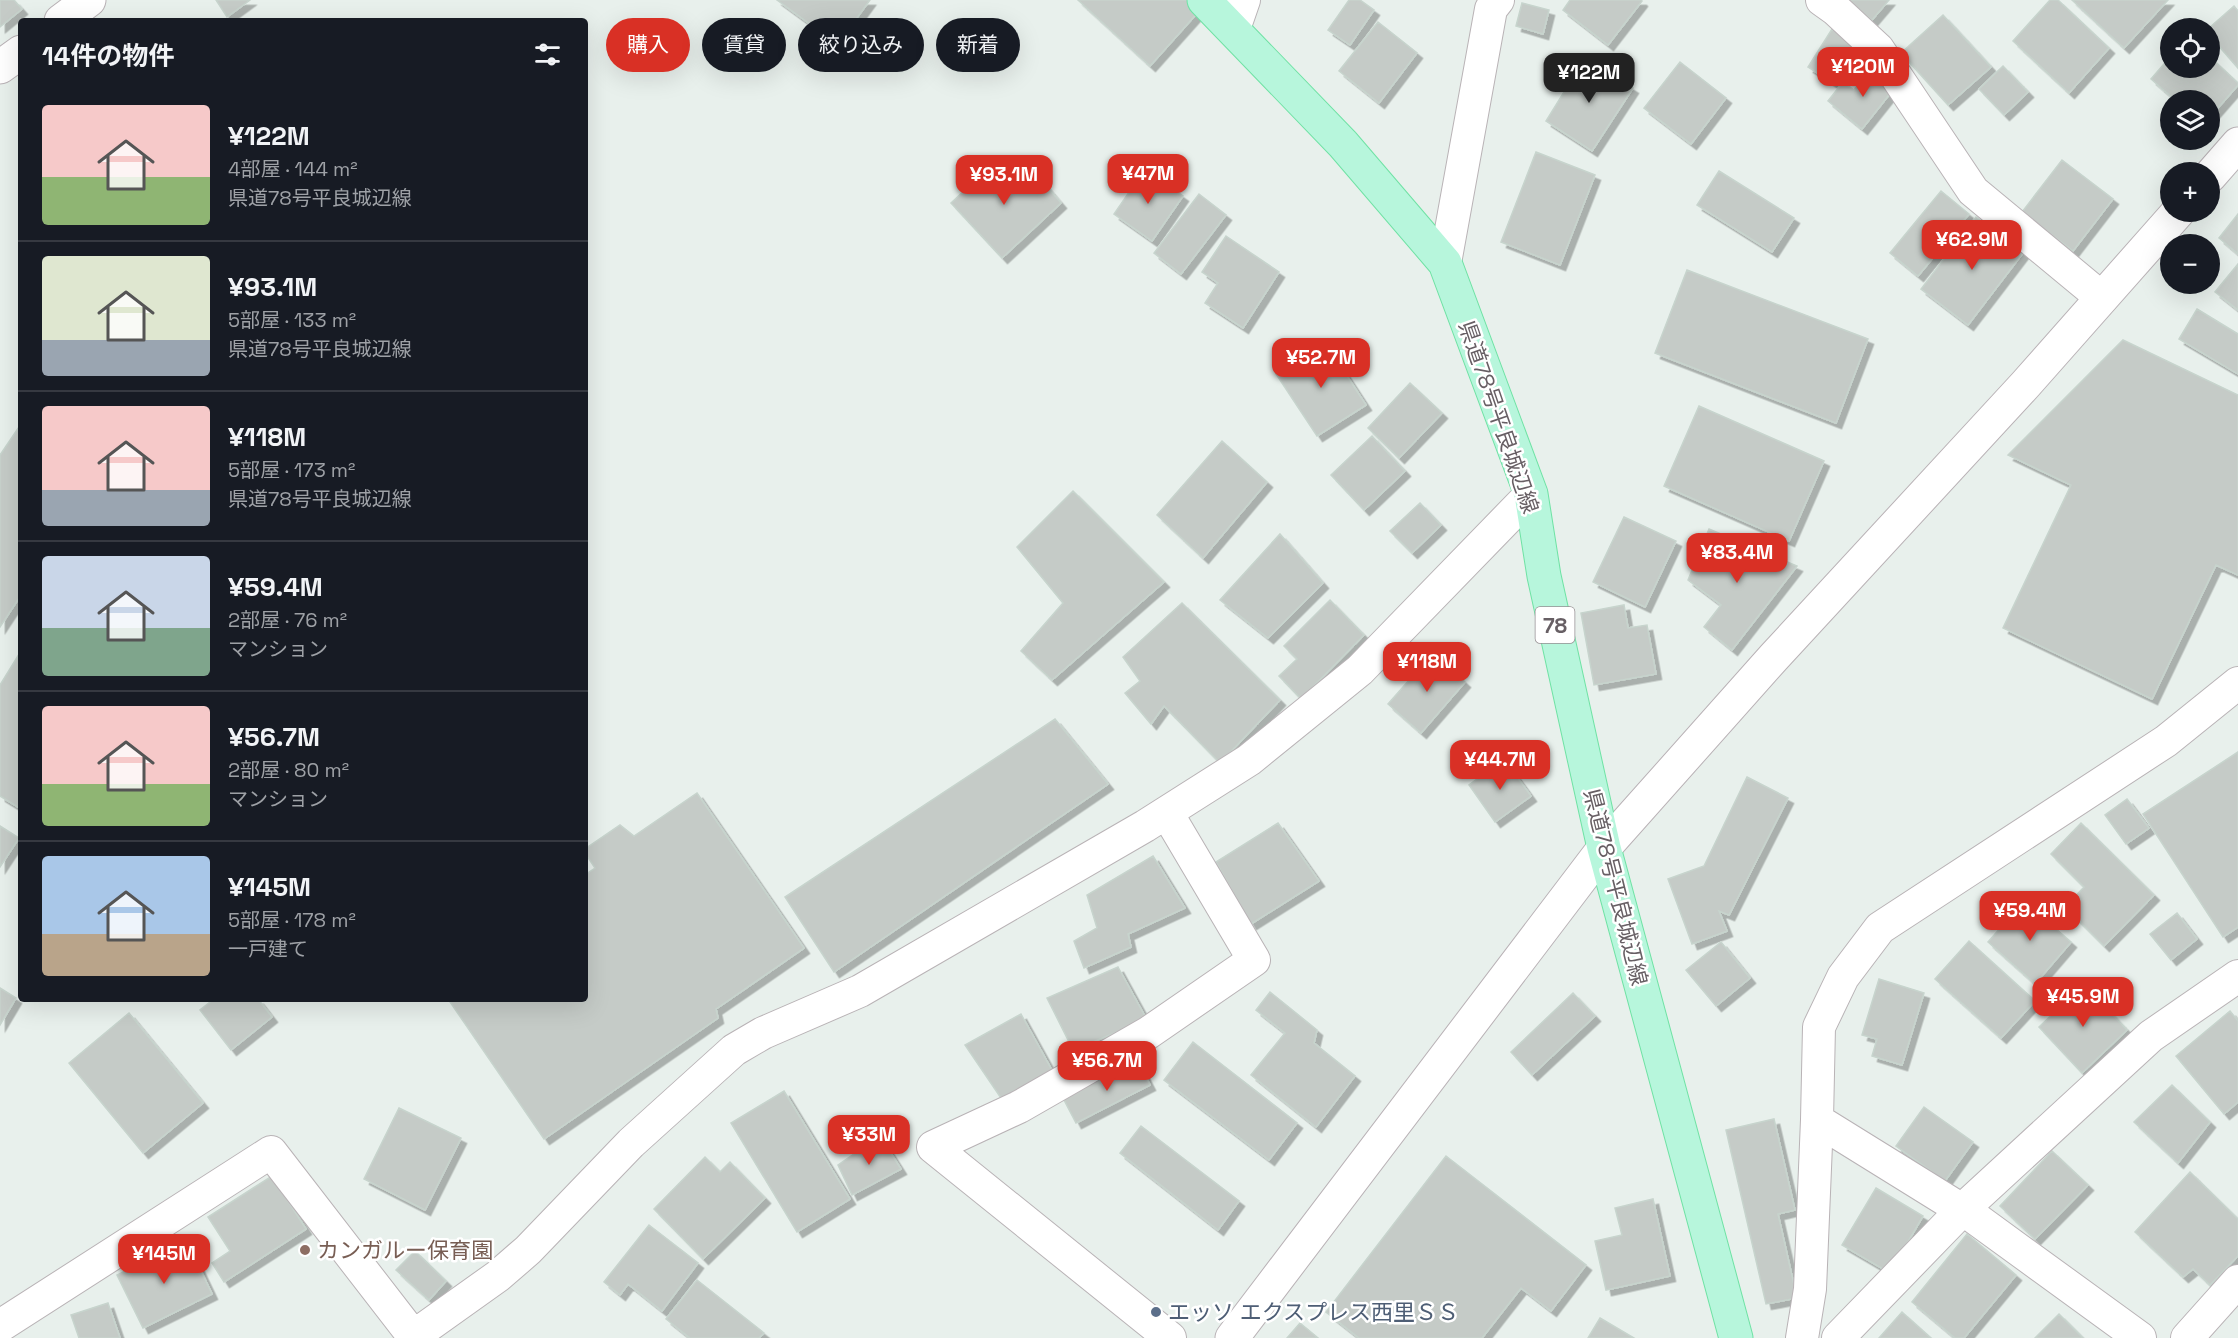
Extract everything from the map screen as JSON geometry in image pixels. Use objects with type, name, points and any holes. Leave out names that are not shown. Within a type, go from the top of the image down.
[{"type":"main road","name":"県道78号平良城辺線","points":[[1204,0],[1238,15],[1343,144],[1445,263],[1531,494],[1544,576],[1604,848],[1736,1338]]},
{"type":"street","points":[[66,18],[89,0]]},
{"type":"street","points":[[1445,263],[1491,9],[1498,0]]},
{"type":"street","points":[[1822,0],[1878,49],[1973,191],[2102,298]]},
{"type":"street","points":[[0,67],[18,54]]},
{"type":"street","points":[[2220,165],[2238,144]]},
{"type":"street","points":[[1232,1338],[1604,848],[1774,657],[2025,385],[2169,222]]},
{"type":"street","points":[[0,1326],[271,1152],[413,1337],[513,1263],[631,1143],[734,1050],[763,1033],[860,991],[1167,813],[1249,760],[1360,670],[1531,494]]},
{"type":"street","points":[[1802,1338],[1810,1289],[1819,1027],[1843,977],[1880,928],[2166,741],[2238,683]]},
{"type":"street","points":[[1167,813],[1254,960],[1148,1033],[1019,1107],[933,1147],[1170,1338]]},
{"type":"street","points":[[1838,1338],[1962,1210],[2151,1036],[2238,976]]},
{"type":"street","points":[[1817,1120],[1962,1210],[2140,1338]]},
{"type":"street","points":[[2187,1338],[2238,1281]]},
{"type":"building","points":[[0,0],[14,0],[22,9],[0,27]]},
{"type":"building","points":[[216,0],[250,0],[227,17]]},
{"type":"building","points":[[777,0],[870,0],[857,18],[802,18]]},
{"type":"building","points":[[1078,0],[1190,0],[1200,10],[1150,66]]},
{"type":"building","points":[[1349,0],[1360,0],[1374,10],[1350,45],[1328,30]]},
{"type":"building","points":[[1570,0],[1642,1],[1608,45],[1563,10]]},
{"type":"building","points":[[1847,0],[1889,0],[1872,20]]},
{"type":"building","points":[[2050,0],[2058,0],[2109,48],[2069,93],[2013,41]]},
{"type":"building","points":[[2072,0],[2168,0],[2124,48]]},
{"type":"building","points":[[1522,3],[1549,10],[1543,34],[1516,26]]},
{"type":"building","points":[[2234,6],[2238,11],[2238,68],[2220,47],[2220,18]]},
{"type":"building","points":[[1943,15],[1991,67],[1948,105],[1901,53]]},
{"type":"building","points":[[1378,22],[1417,53],[1379,103],[1339,71]]},
{"type":"building","points":[[1832,29],[1860,47],[1836,85],[1808,67]]},
{"type":"building","points":[[1585,58],[1633,88],[1592,151],[1546,121]]},
{"type":"building","points":[[1680,62],[1726,98],[1691,144],[1644,108]]},
{"type":"building","points":[[2003,66],[2028,92],[2004,115],[1979,89]]},
{"type":"building","points":[[2220,66],[2238,85],[2220,106],[2220,90],[2164,90],[2151,79],[2160,69],[2160,78],[2220,78]]},
{"type":"building","points":[[1872,67],[1896,86],[1862,129],[1828,101],[1843,82],[1854,90]]},
{"type":"building","points":[[1536,152],[1595,175],[1560,265],[1501,242]]},
{"type":"building","points":[[1001,156],[1033,191],[1043,182],[1061,203],[1002,258],[951,203]]},
{"type":"building","points":[[2062,160],[2113,199],[2073,251],[2022,212]]},
{"type":"building","points":[[1145,169],[1183,196],[1152,241],[1114,214]]},
{"type":"building","points":[[1719,171],[1794,218],[1772,252],[1697,205]]},
{"type":"building","points":[[1941,191],[1969,214],[1918,276],[1890,253]]},
{"type":"building","points":[[1199,194],[1226,215],[1181,274],[1154,253]]},
{"type":"building","points":[[2238,214],[2238,254],[2220,237]]},
{"type":"building","points":[[1976,217],[2023,253],[1968,325],[1921,289]]},
{"type":"building","points":[[1226,236],[1279,272],[1243,328],[1205,303],[1218,283],[1202,272]]},
{"type":"building","points":[[2238,264],[2238,310],[2218,294],[2220,294],[2220,286]]},
{"type":"building","points":[[1687,270],[1868,339],[1836,423],[1655,353]]},
{"type":"building","points":[[2197,309],[2238,334],[2238,374],[2179,339]]},
{"type":"building","points":[[2123,340],[2238,395],[2238,575],[2216,565],[2152,699],[2003,628],[2071,485],[2008,455]]},
{"type":"building","points":[[1325,342],[1366,405],[1317,436],[1276,374]]},
{"type":"building","points":[[1410,383],[1442,413],[1399,458],[1368,428]]},
{"type":"building","points":[[1699,406],[1824,461],[1789,541],[1664,486]]},
{"type":"building","points":[[18,428],[18,600],[0,627],[0,455]]},
{"type":"building","points":[[1372,436],[1405,471],[1364,510],[1331,475]]},
{"type":"building","points":[[1222,441],[1267,482],[1203,558],[1157,515]]},
{"type":"building","points":[[1073,491],[1164,582],[1052,680],[1021,651],[1063,603],[1017,547]]},
{"type":"building","points":[[1420,503],[1441,525],[1412,553],[1390,531]]},
{"type":"building","points":[[1624,517],[1676,541],[1645,607],[1593,582]]},
{"type":"building","points":[[1709,529],[1797,566],[1732,650],[1704,627],[1721,605],[1688,580]]},
{"type":"building","points":[[1280,534],[1323,583],[1268,638],[1220,600]]},
{"type":"building","points":[[1330,600],[1364,635],[1301,699],[1279,676],[1297,659],[1284,646]]},
{"type":"building","points":[[1182,603],[1280,700],[1220,763],[1164,706],[1151,724],[1125,693],[1140,681],[1123,657]]},
{"type":"building","points":[[1624,605],[1628,628],[1647,625],[1656,674],[1594,685],[1581,613]]},
{"type":"building","points":[[1433,653],[1465,682],[1421,733],[1388,704]]},
{"type":"building","points":[[18,656],[18,807],[0,796],[0,685]]},
{"type":"building","points":[[1055,719],[1108,784],[834,972],[785,897]]},
{"type":"building","points":[[2238,752],[2238,927],[2223,937],[2143,814]]},
{"type":"building","points":[[1504,759],[1531,796],[1495,822],[1469,785]]},
{"type":"building","points":[[1747,777],[1788,798],[1729,915],[1719,911],[1727,931],[1692,944],[1668,879],[1704,866]]},
{"type":"building","points":[[697,793],[804,948],[716,1009],[718,1018],[544,1139],[450,1002],[588,1002],[588,873],[595,868],[588,858],[588,847],[620,825],[634,836]]},
{"type":"building","points":[[2127,799],[2149,828],[2126,844],[2105,815]]},
{"type":"building","points":[[1278,823],[1319,881],[1251,924],[1216,862]]},
{"type":"building","points":[[2081,823],[2154,895],[2104,946],[2065,907],[2084,887],[2051,854]]},
{"type":"building","points":[[0,826],[18,840],[0,867]]},
{"type":"building","points":[[1153,856],[1185,908],[1128,934],[1131,947],[1084,968],[1074,941],[1097,928],[1087,895]]},
{"type":"building","points":[[2024,901],[2071,942],[2035,984],[1988,942]]},
{"type":"building","points":[[2177,913],[2197,939],[2171,960],[2150,934]]},
{"type":"building","points":[[1969,941],[2035,1001],[2001,1038],[1935,979]]},
{"type":"building","points":[[1721,942],[1750,978],[1716,1006],[1686,970]]},
{"type":"building","points":[[1118,967],[1147,1020],[1073,1050],[1047,998]]},
{"type":"building","points":[[1879,979],[1924,993],[1902,1065],[1872,1056],[1877,1039],[1862,1035]]},
{"type":"building","points":[[2084,984],[2127,1030],[2082,1073],[2039,1027]]},
{"type":"building","points":[[0,988],[16,998],[0,1025]]},
{"type":"building","points":[[1270,992],[1317,1030],[1314,1043],[1355,1076],[1316,1127],[1251,1075],[1285,1033],[1256,1010]]},
{"type":"building","points":[[1573,993],[1595,1016],[1532,1075],[1511,1052]]},
{"type":"building","points":[[210,1002],[260,1002],[272,1017],[231,1050],[200,1010]]},
{"type":"building","points":[[2230,1011],[2238,1021],[2238,1102],[2224,1114],[2176,1056]]},
{"type":"building","points":[[129,1013],[203,1103],[143,1153],[69,1063]]},
{"type":"building","points":[[1021,1014],[1054,1074],[1003,1101],[965,1045]]},
{"type":"building","points":[[1193,1042],[1297,1123],[1269,1160],[1164,1080]]},
{"type":"building","points":[[1137,1060],[1150,1085],[1076,1123],[1063,1098]]},
{"type":"building","points":[[2172,1085],[2210,1122],[2178,1163],[2134,1122]]},
{"type":"building","points":[[784,1091],[850,1199],[797,1232],[731,1123]]},
{"type":"building","points":[[1924,1107],[1973,1142],[1945,1181],[1896,1146]]},
{"type":"building","points":[[399,1108],[461,1138],[425,1210],[364,1179]]},
{"type":"building","points":[[1774,1119],[1795,1210],[1778,1214],[1797,1298],[1766,1304],[1726,1130]]},
{"type":"building","points":[[1141,1126],[1239,1201],[1218,1230],[1120,1153]]},
{"type":"building","points":[[880,1136],[901,1169],[852,1195],[838,1165]]},
{"type":"building","points":[[2052,1151],[2088,1185],[2035,1239],[2000,1206]]},
{"type":"building","points":[[1446,1156],[1586,1265],[1551,1311],[1521,1288],[1482,1338],[1359,1338],[1326,1312]]},
{"type":"building","points":[[705,1157],[720,1172],[730,1162],[765,1198],[703,1259],[654,1209]]},
{"type":"building","points":[[2190,1172],[2238,1219],[2238,1256],[2210,1285],[2193,1269],[2183,1277],[2135,1232]]},
{"type":"building","points":[[272,1176],[306,1229],[224,1282],[212,1263],[230,1251],[208,1217]]},
{"type":"building","points":[[1876,1188],[1923,1216],[1890,1273],[1842,1245]]},
{"type":"building","points":[[1653,1199],[1670,1276],[1606,1290],[1595,1241],[1622,1235],[1615,1208]]},
{"type":"building","points":[[649,1225],[698,1263],[662,1311],[628,1284],[620,1295],[604,1282]]},
{"type":"building","points":[[1967,1234],[2016,1275],[1964,1338],[1955,1338],[1912,1302]]},
{"type":"building","points":[[175,1246],[179,1255],[191,1250],[212,1294],[143,1328],[117,1275]]},
{"type":"building","points":[[415,1251],[446,1281],[429,1300],[396,1270]]},
{"type":"building","points":[[697,1280],[764,1333],[759,1338],[690,1338],[666,1319]]},
{"type":"building","points":[[108,1303],[120,1338],[79,1338],[71,1315]]},
{"type":"building","points":[[1902,1312],[1931,1338],[1879,1338]]},
{"type":"building","points":[[2059,1314],[2083,1338],[2035,1338]]},
{"type":"building","points":[[1600,1318],[1634,1338],[1588,1338]]},
{"type":"building","points":[[1300,1323],[1318,1338],[1287,1338]]},
{"type":"place","name":"カンガルー保育園","points":[[305,1250]]},
{"type":"place","name":"エッソ エクスプレス西里ＳＳ","points":[[1156,1312]]}]
